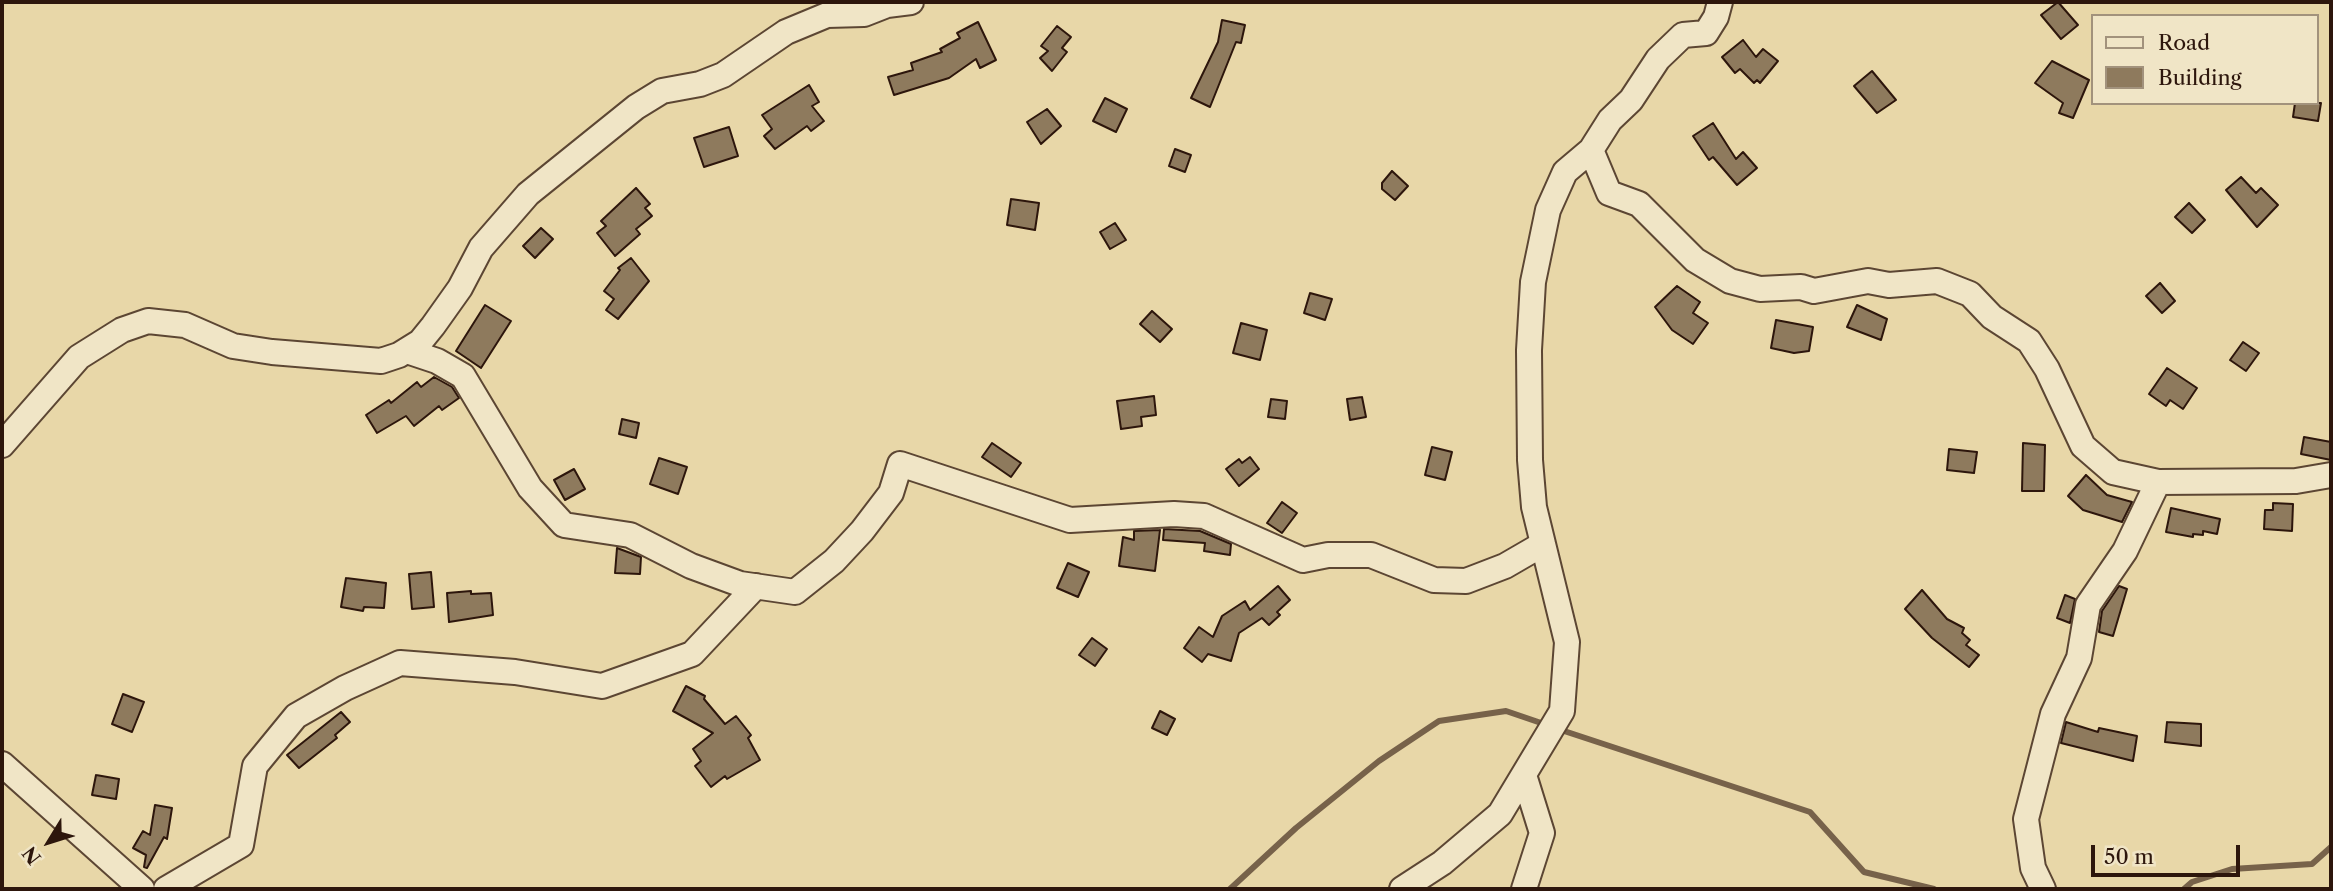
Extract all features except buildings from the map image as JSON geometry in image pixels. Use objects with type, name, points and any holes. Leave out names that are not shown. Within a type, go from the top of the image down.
[{"type":"street","points":[[2,445],[79,357],[122,330],[148,321],[185,326],[233,346],[272,352],[381,361],[407,351],[433,326],[460,288],[481,248],[528,194],[636,107],[662,91],[700,85],[723,75],[786,32],[827,15],[864,14],[887,5],[911,2]]},
{"type":"street","points":[[1402,889],[1442,863],[1488,827],[1524,775],[1562,710],[1566,694],[1567,642],[1534,507],[1530,460],[1529,350],[1533,282],[1539,243],[1565,172],[1591,150],[1610,120],[1631,100],[1658,59],[1683,35],[1706,33],[1716,17],[1720,2]]},
{"type":"street","points":[[1591,150],[1609,193],[1639,204],[1696,260],[1730,281],[1760,289],[1801,287],[1814,291],[1868,281],[1889,285],[1937,281],[1970,294],[1992,317],[2029,341],[2039,353],[2070,423],[2095,459],[2113,472],[2158,482],[2288,482],[2331,475]]},
{"type":"street","points":[[407,351],[438,361],[463,376],[530,488],[564,525],[630,535],[691,566],[755,586],[795,592],[834,561],[862,531],[891,493],[900,464],[1070,520],[1174,514],[1204,516],[1303,560],[1328,555],[1371,555],[1434,580],[1466,581],[1505,566],[1542,544]]},
{"type":"street","points":[[2043,889],[2033,868],[2025,818],[2053,714],[2079,658],[2088,605],[2125,551],[2158,482]]},
{"type":"street","points":[[166,889],[241,845],[255,766],[296,716],[345,688],[400,663],[515,672],[601,685],[692,654],[755,586]]},
{"type":"street","points":[[2,764],[120,873],[142,889]]},
{"type":"street","points":[[1524,775],[1542,833],[1524,889]]},
{"type":"waterway","points":[[1230,889],[1296,828],[1379,761],[1439,721],[1506,711],[1547,725]]},
{"type":"waterway","points":[[1558,729],[1810,812],[1864,872],[1934,889]]},
{"type":"waterway","points":[[2184,889],[2192,882],[2232,869],[2312,864],[2331,847]]}]
